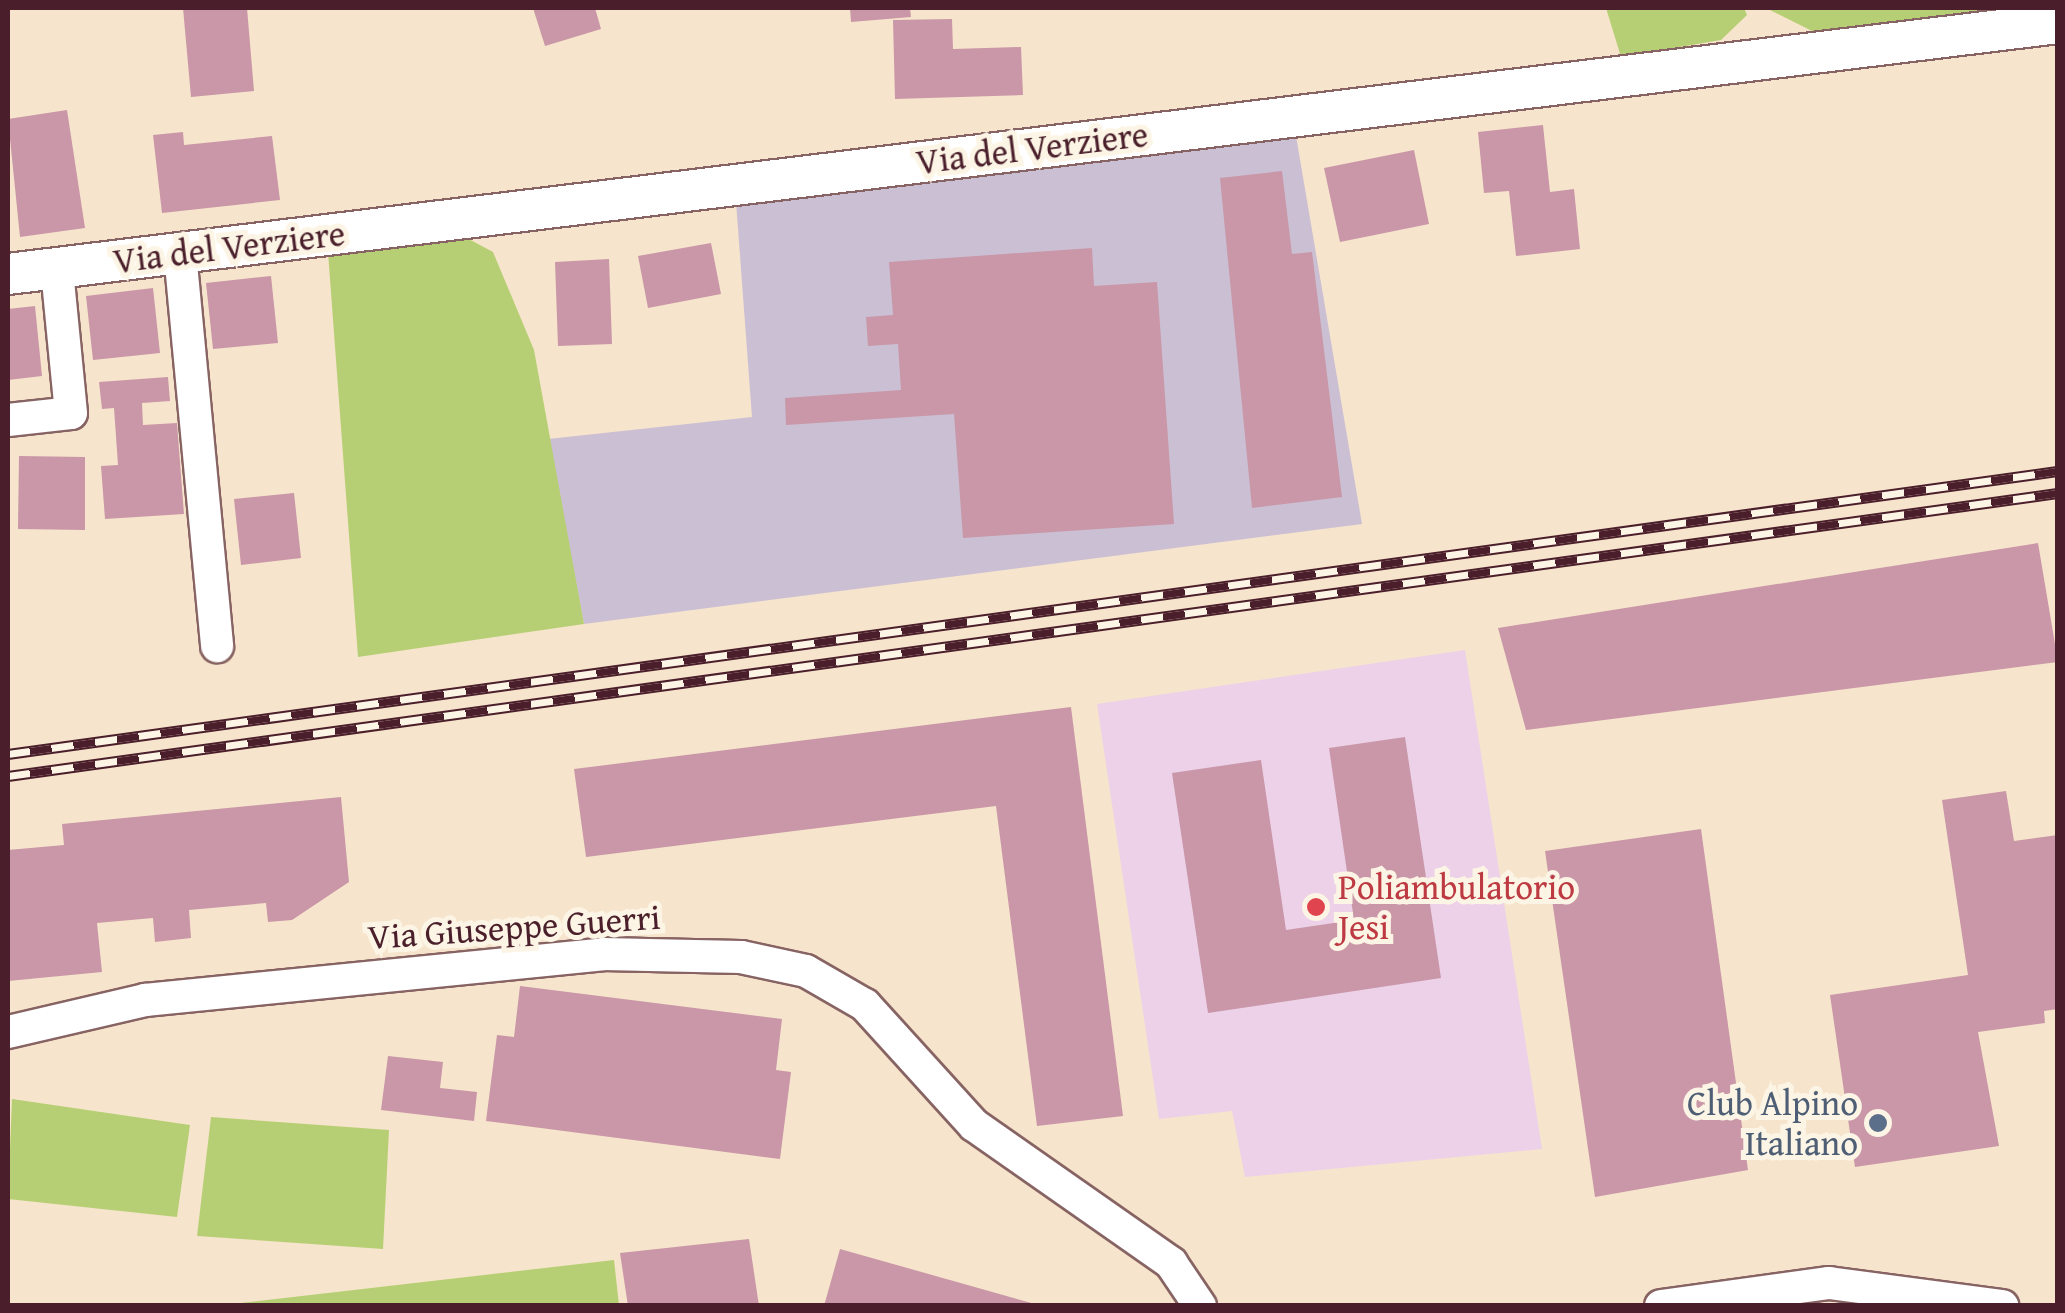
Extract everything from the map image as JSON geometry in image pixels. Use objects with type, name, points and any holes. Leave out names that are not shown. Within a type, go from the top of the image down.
[{"type":"street","name":"Via del Verziere","points":[[8,274],[2058,23]]},
{"type":"street","points":[[180,252],[217,646]]},
{"type":"street","points":[[8,420],[71,413],[56,269]]},
{"type":"street","name":"Via Giuseppe Guerri","points":[[8,1032],[144,1000],[603,954],[741,957],[806,971],[865,1005],[974,1125],[1170,1263],[1200,1306]]},
{"type":"street","points":[[1661,1306],[1829,1283],[2002,1306]]},
{"type":"shaded area","points":[[1295,130],[1362,524],[584,624],[548,439],[752,417],[736,202]]},
{"type":"shaded area","name":"Poliambulatorio Jesi","points":[[1465,650],[1542,1149],[1245,1177],[1232,1111],[1159,1119],[1097,704]]},
{"type":"green space","points":[[1606,8],[1744,8],[1747,15],[1721,40],[1621,57]]},
{"type":"green space","points":[[1766,8],[1998,8],[1999,11],[1818,34]]},
{"type":"green space","points":[[463,236],[493,252],[534,350],[584,624],[358,657],[328,252]]},
{"type":"green space","points":[[12,1099],[190,1125],[177,1217],[8,1199]]},
{"type":"green space","points":[[211,1117],[389,1130],[383,1249],[197,1236]]},
{"type":"green space","points":[[614,1260],[619,1305],[223,1305]]},
{"type":"building","points":[[183,8],[247,8],[254,91],[191,97]]},
{"type":"building","points":[[533,8],[595,8],[601,29],[545,46]]},
{"type":"building","points":[[850,8],[910,8],[911,17],[851,22]]},
{"type":"building","points":[[952,19],[953,49],[1021,47],[1023,95],[895,99],[893,20]]},
{"type":"building","points":[[67,110],[85,228],[20,237],[8,119]]},
{"type":"building","points":[[1543,125],[1550,192],[1574,189],[1580,249],[1516,256],[1509,191],[1484,193],[1478,132]]},
{"type":"building","points":[[183,132],[184,145],[272,136],[280,200],[162,213],[153,135]]},
{"type":"building","points":[[1414,150],[1429,224],[1340,242],[1324,168]]},
{"type":"building","points":[[1282,171],[1292,254],[1312,252],[1342,497],[1252,508],[1220,178]]},
{"type":"building","points":[[711,243],[721,294],[648,308],[638,256]]},
{"type":"building","points":[[1092,248],[1094,286],[1157,282],[1174,524],[963,538],[954,414],[786,425],[785,398],[901,390],[898,344],[868,346],[866,317],[893,315],[889,262]]},
{"type":"building","points":[[609,259],[612,344],[558,346],[555,262]]},
{"type":"building","points":[[271,276],[278,343],[213,349],[206,283]]},
{"type":"building","points":[[153,288],[160,353],[93,360],[86,296]]},
{"type":"building","points":[[35,306],[42,376],[8,380],[8,309]]},
{"type":"building","points":[[168,377],[170,401],[142,403],[143,425],[177,423],[184,514],[105,519],[101,466],[118,465],[114,408],[102,409],[99,382]]},
{"type":"building","points":[[19,456],[85,457],[85,530],[18,529]]},
{"type":"building","points":[[294,493],[301,558],[241,565],[234,499]]},
{"type":"building","points":[[2038,543],[2058,662],[1526,730],[1498,628]]},
{"type":"building","points":[[1071,707],[1123,1116],[1037,1126],[996,806],[586,857],[574,769]]},
{"type":"building","points":[[1405,737],[1441,978],[1208,1013],[1172,773],[1261,760],[1286,930],[1354,920],[1329,748]]},
{"type":"building","points":[[2006,791],[2014,841],[2058,835],[2058,1009],[2044,1011],[2045,1023],[1978,1032],[1999,1146],[1855,1167],[1830,995],[1968,975],[1942,800]]},
{"type":"building","points":[[341,797],[349,882],[292,920],[268,922],[266,903],[189,910],[191,938],[155,942],[153,918],[97,923],[102,972],[8,981],[8,850],[64,845],[62,824]]},
{"type":"building","points":[[1701,829],[1748,1170],[1595,1197],[1545,851]]},
{"type":"building","points":[[520,986],[782,1019],[776,1070],[791,1072],[780,1159],[486,1121],[497,1035],[514,1037]]},
{"type":"building","points":[[388,1056],[443,1062],[440,1088],[477,1092],[474,1121],[381,1110]]},
{"type":"building","points":[[749,1239],[759,1306],[628,1306],[620,1253]]},
{"type":"building","points":[[840,1249],[1035,1304],[1035,1306],[824,1306]]},
{"type":"railway","points":[[8,754],[2058,471]]},
{"type":"railway","points":[[8,776],[2058,493]]},
{"type":"place","name":"Poliambulatorio Jesi","points":[[1316,907]]},
{"type":"place","name":"Club Alpino Italiano","points":[[1878,1123]]}]
